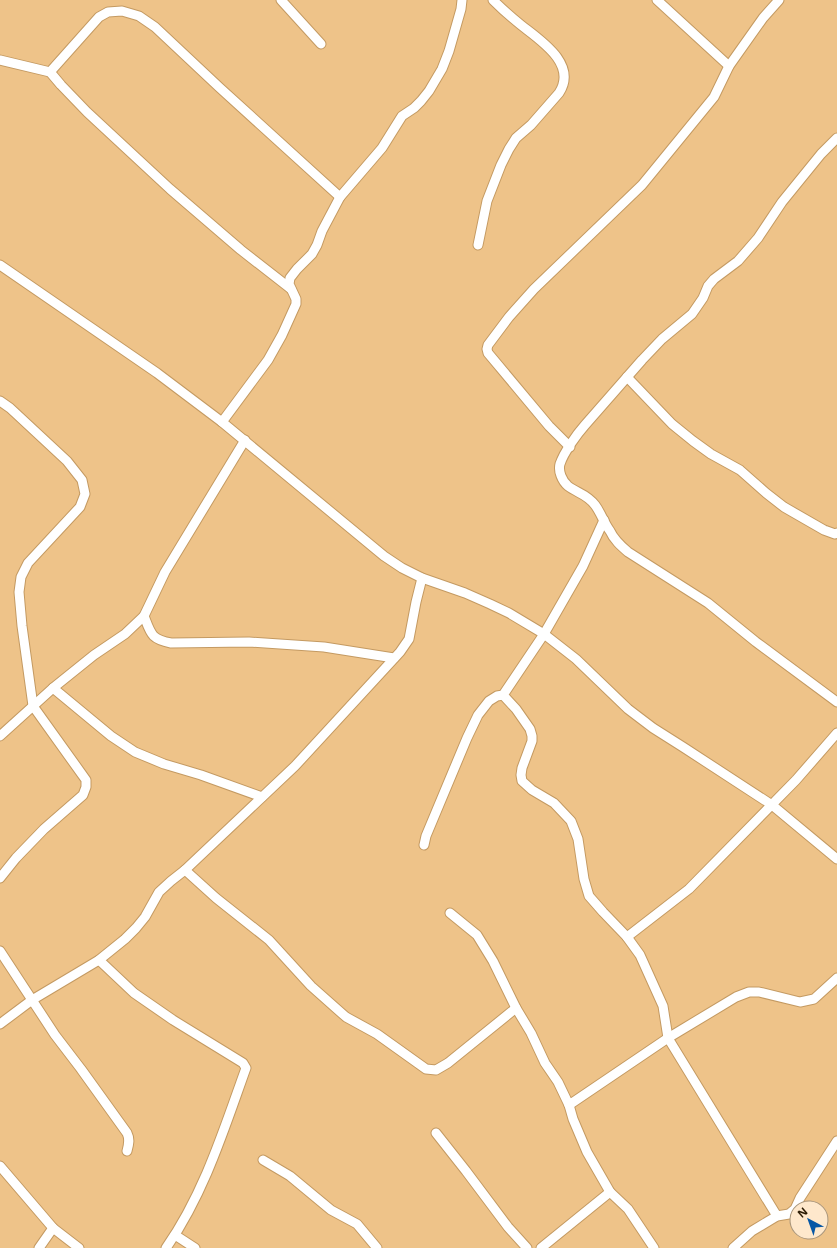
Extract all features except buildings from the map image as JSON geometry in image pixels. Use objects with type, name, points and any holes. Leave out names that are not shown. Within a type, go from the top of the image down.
[{"type":"street","points":[[281,0],[321,44]]},
{"type":"street","points":[[222,422],[268,360],[282,335],[296,304],[296,299],[289,284],[290,278],[312,254],[340,197],[382,148],[402,116],[414,108],[429,91],[450,51],[462,0]]},
{"type":"street","points":[[478,245],[487,202],[501,165],[516,138],[559,93],[564,80],[561,64],[557,56],[549,47],[493,0]]},
{"type":"street","points":[[657,0],[729,66]]},
{"type":"street","points":[[570,447],[545,422],[488,353],[488,345],[534,289],[642,185],[714,97],[729,66],[763,18],[779,0]]},
{"type":"street","points":[[50,72],[99,17],[108,12],[122,11],[139,16],[155,27],[340,197]]},
{"type":"street","points":[[0,60],[50,72],[87,112],[170,189],[241,250],[291,289]]},
{"type":"street","points":[[837,138],[816,160],[782,202],[758,238],[738,262],[714,279],[708,286],[703,298],[692,314],[662,339],[581,430],[560,464],[561,476],[567,485],[586,496],[595,505],[618,543],[628,552],[708,603],[756,642],[837,702]]},
{"type":"street","points":[[0,278],[3,267],[151,369],[245,440],[384,556],[402,568],[422,578],[490,604],[509,613],[544,634],[576,659],[640,719],[772,805],[837,859]]},
{"type":"street","points":[[627,377],[672,424],[693,441],[711,454],[740,470],[784,507],[824,530],[835,534],[837,533]]},
{"type":"street","points":[[0,401],[10,408],[67,460],[82,480],[85,494],[80,507],[28,563],[20,577],[19,592],[33,706],[86,780],[86,787],[82,795],[44,829],[16,858],[0,878]]},
{"type":"street","points":[[0,736],[53,688],[94,655],[124,634],[144,616],[166,572],[245,440]]},
{"type":"street","points":[[424,845],[426,836],[478,715],[489,700],[503,695],[544,634],[583,566],[604,520]]},
{"type":"street","points":[[0,1024],[32,1000],[99,960],[136,928],[145,917],[159,892],[185,870],[295,766],[394,658],[409,639],[422,578]]},
{"type":"street","points":[[144,616],[151,634],[160,640],[171,643],[249,642],[324,647],[394,658]]},
{"type":"street","points":[[53,688],[111,736],[135,752],[164,764],[201,775],[262,797]]},
{"type":"street","points":[[503,695],[520,714],[530,729],[532,736],[532,741],[522,768],[522,780],[532,790],[554,803],[571,821],[578,839],[584,879],[590,896],[627,937],[640,955],[663,1006],[668,1038],[777,1216]]},
{"type":"street","points":[[627,937],[690,889],[796,780],[837,733]]},
{"type":"street","points":[[185,870],[216,898],[269,940],[311,986],[346,1017],[376,1034],[426,1069],[436,1070],[448,1063],[516,1008]]},
{"type":"street","points":[[450,912],[476,935],[493,961],[545,1063],[558,1082],[569,1105],[573,1119],[587,1152],[610,1192],[628,1209],[654,1248]]},
{"type":"street","points":[[1,954],[55,1035],[81,1068],[127,1133],[129,1137],[127,1151]]},
{"type":"street","points":[[99,960],[134,993],[172,1020],[245,1065],[246,1068],[204,1180],[194,1202],[166,1248]]},
{"type":"street","points":[[569,1105],[668,1038],[736,997],[749,992],[759,992],[800,1002],[814,999],[837,978]]},
{"type":"street","points":[[436,1133],[508,1227],[527,1248]]},
{"type":"street","points":[[733,1248],[752,1231],[777,1216],[789,1214],[795,1209],[800,1198],[837,1141]]},
{"type":"street","points":[[263,1160],[290,1176],[331,1210],[357,1224],[377,1248]]},
{"type":"street","points":[[0,1166],[53,1228],[79,1248]]},
{"type":"street","points":[[541,1248],[610,1192]]},
{"type":"street","points":[[39,1248],[53,1228]]},
{"type":"street","points":[[175,1235],[195,1248]]}]
